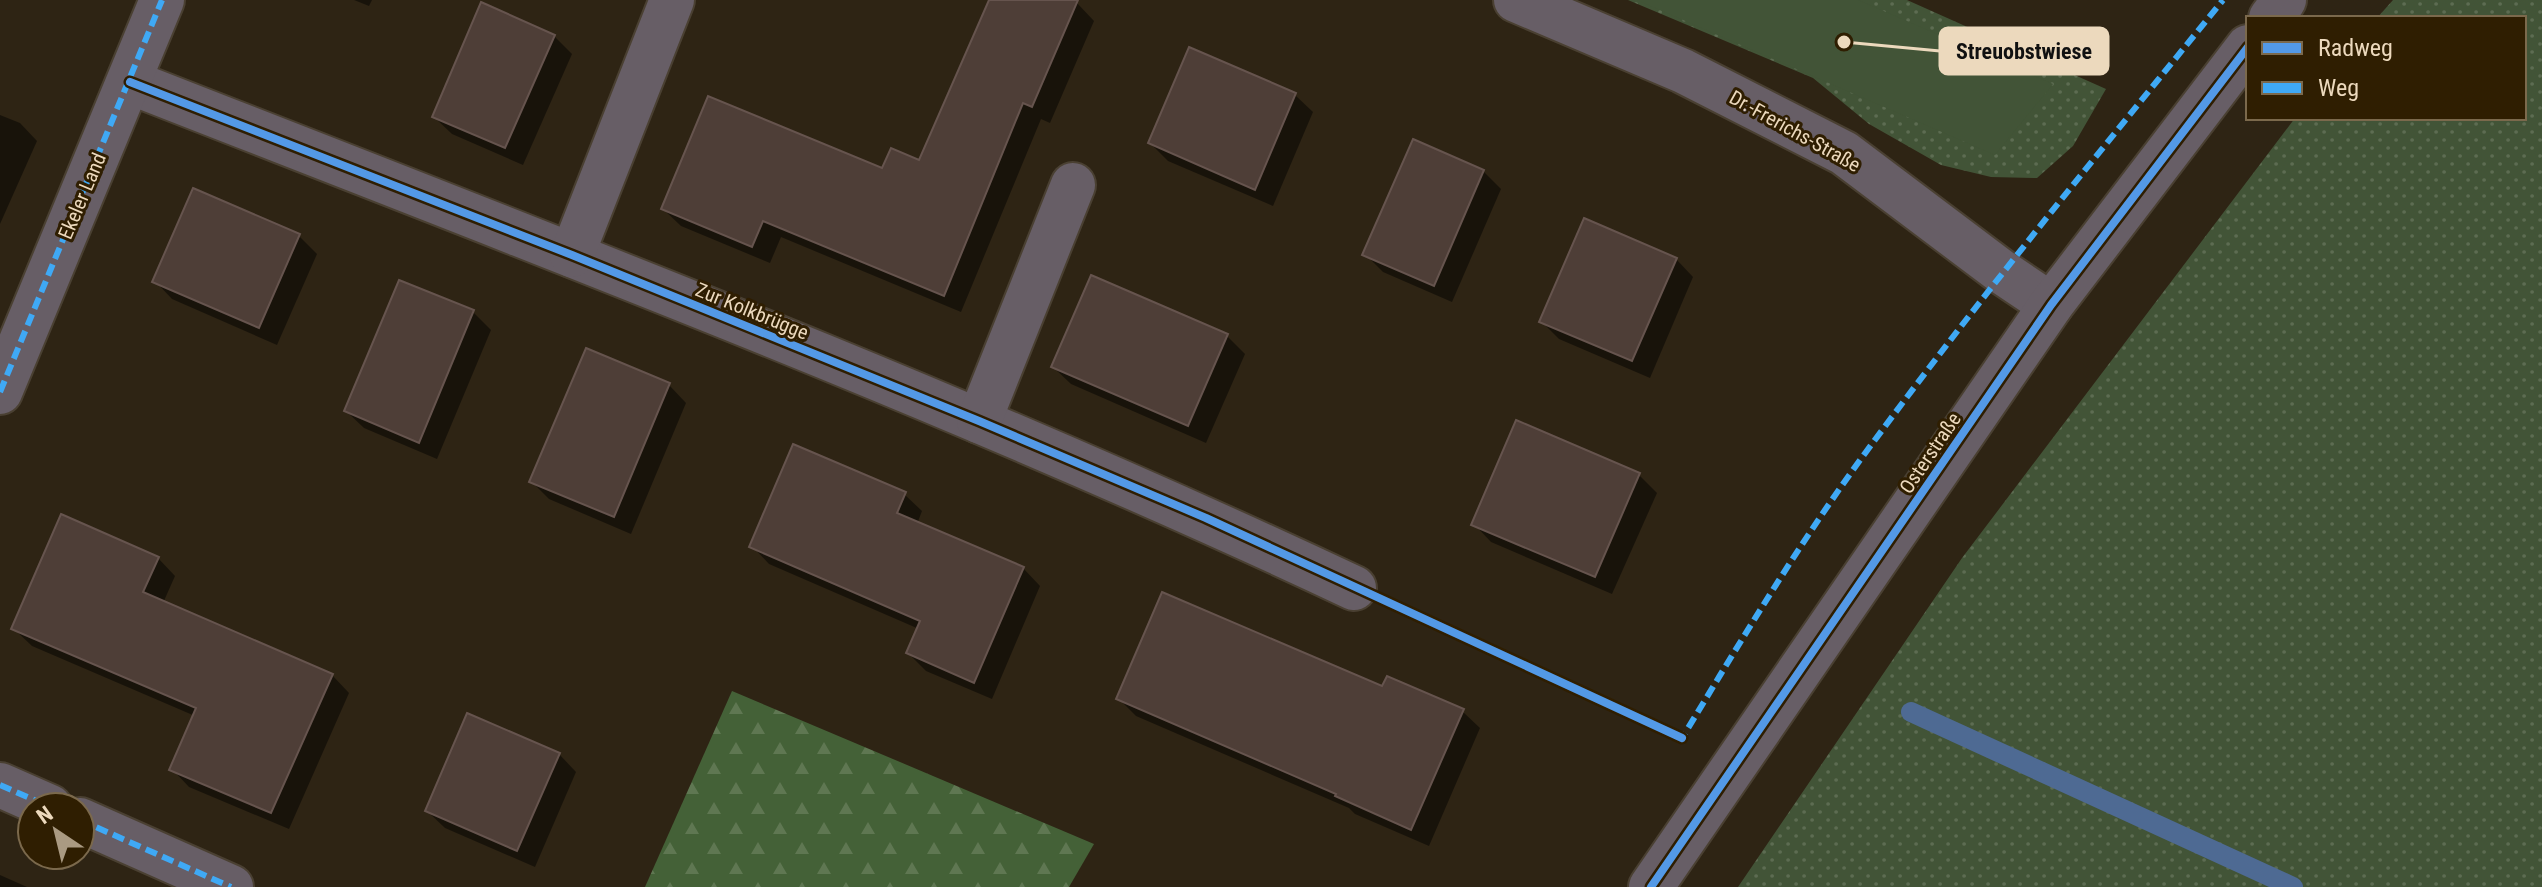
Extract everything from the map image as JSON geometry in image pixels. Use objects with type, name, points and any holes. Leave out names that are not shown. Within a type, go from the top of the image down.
[{"type":"street","name":"Ekeler Land","points":[[0,392],[162,0]]},
{"type":"street","points":[[572,255],[672,0]]},
{"type":"street","name":"Dr.-Frerichs-Straße","points":[[1516,0],[1683,71],[1844,153],[2002,272],[2051,305]]},
{"type":"street","name":"Osterstraße","points":[[1651,887],[2051,305],[2246,50]]},
{"type":"street","name":"Zur Kolkbrügge","points":[[130,82],[572,255],[979,421],[1206,518],[1354,588]]},
{"type":"street","points":[[979,421],[1073,185]]},
{"type":"street","points":[[96,827],[231,887]]},
{"type":"green space","points":[[1628,0],[1907,0],[2106,89],[2073,146],[2037,178],[1991,177],[1941,165],[1869,124],[1813,78]]},
{"type":"green space","points":[[1637,0],[1858,0],[2053,84],[1995,155]]},
{"type":"green space","points":[[2393,0],[2542,0],[2542,887],[1738,887],[1962,558],[2293,120],[2526,120],[2526,16],[2379,16]]},
{"type":"green space","points":[[732,691],[1094,844],[1069,887],[645,887]]},
{"type":"building","points":[[989,0],[1078,0],[1032,107],[1023,103],[944,296],[763,221],[752,247],[661,209],[708,96],[882,168],[891,148],[919,160]]},
{"type":"building","points":[[481,2],[555,35],[505,148],[432,117]]},
{"type":"building","points":[[1189,47],[1296,93],[1255,190],[1148,143]]},
{"type":"building","points":[[1413,139],[1484,170],[1434,286],[1362,255]]},
{"type":"building","points":[[193,188],[300,234],[259,328],[152,282]]},
{"type":"building","points":[[1584,218],[1677,258],[1632,361],[1539,322]]},
{"type":"building","points":[[1091,275],[1228,334],[1188,426],[1051,367]]},
{"type":"building","points":[[399,280],[474,310],[419,443],[344,411]]},
{"type":"building","points":[[586,348],[670,383],[614,517],[529,482]]},
{"type":"building","points":[[1516,420],[1640,473],[1595,577],[1471,525]]},
{"type":"building","points":[[793,444],[906,492],[897,513],[1024,567],[974,683],[906,653],[920,621],[749,547]]},
{"type":"building","points":[[61,514],[159,557],[143,592],[333,674],[271,813],[169,770],[196,708],[11,629]]},
{"type":"building","points":[[1162,592],[1382,686],[1387,676],[1464,709],[1411,830],[1336,794],[1116,699]]},
{"type":"building","points":[[467,713],[560,753],[517,851],[425,811]]},
{"type":"waterway","points":[[1911,712],[2293,887]]},
{"type":"marked path","points":[[0,392],[162,0]]},
{"type":"marked path","points":[[1677,735],[1682,738],[1794,557],[1841,486],[1909,394],[2223,0]]},
{"type":"marked path","points":[[0,785],[16,792]]},
{"type":"marked path","points":[[96,827],[231,887]]},
{"type":"cycle path","points":[[1651,887],[2051,305],[2246,50]]},
{"type":"cycle path","points":[[130,82],[572,255],[979,421],[1206,518],[1682,738]]},
{"type":"place","name":"Streuobstwiese","points":[[1844,42]]}]
